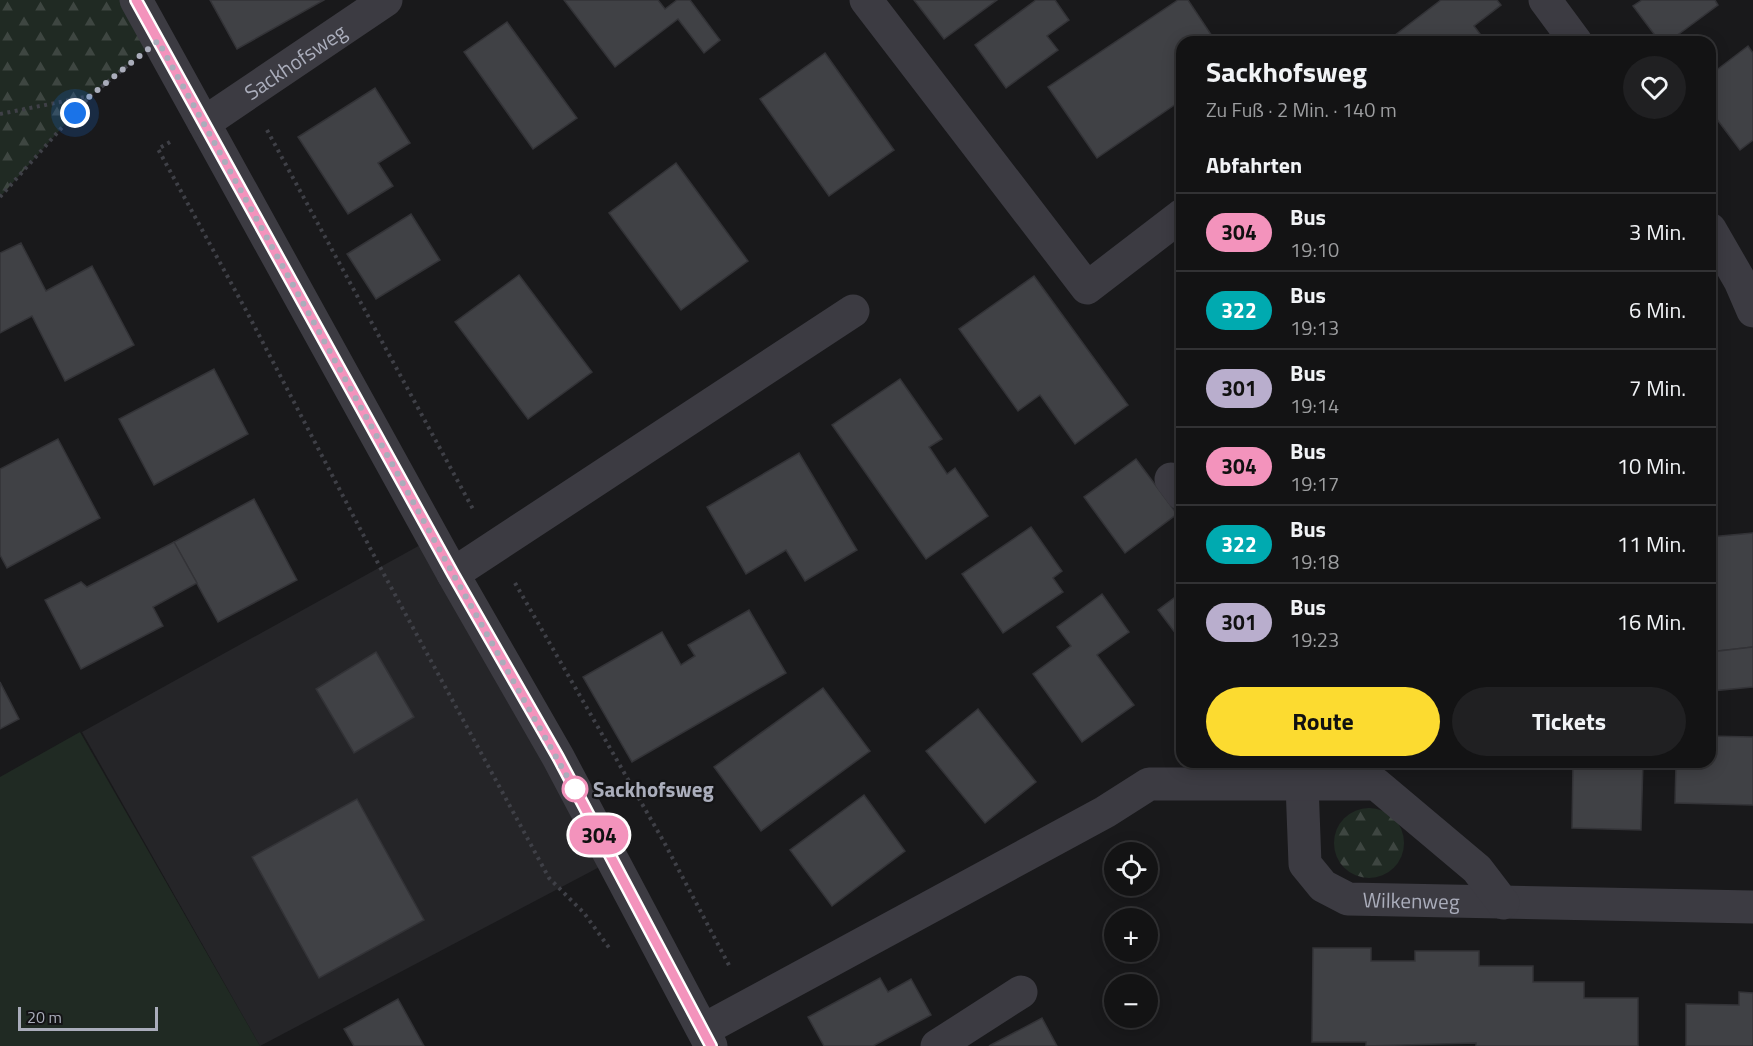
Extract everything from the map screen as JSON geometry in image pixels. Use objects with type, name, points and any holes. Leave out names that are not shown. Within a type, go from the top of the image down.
[{"type":"street","points":[[136,0],[453,574],[558,757],[707,1038]]},
{"type":"street","name":"Sackhofsweg","points":[[204,123],[386,0]]},
{"type":"street","points":[[866,0],[1087,288],[1176,220]]},
{"type":"street","points":[[1545,0],[1572,36]]},
{"type":"street","points":[[1716,239],[1740,281],[1753,310]]},
{"type":"street","points":[[453,574],[853,311]]},
{"type":"street","name":"Wilkenweg","points":[[1300,773],[1305,864],[1323,886],[1348,900],[1753,907]]},
{"type":"street","name":"Wilkenweg","points":[[707,1038],[1105,812],[1149,784],[1300,773],[1376,784],[1477,869],[1503,903]]},
{"type":"street","points":[[937,1046],[1021,992]]},
{"type":"path","points":[[0,197],[90,96],[158,41]]},
{"type":"path","points":[[0,114],[90,96]]},
{"type":"path","points":[[158,149],[248,314],[380,567],[549,878],[584,913],[614,955]]},
{"type":"shaded area","points":[[431,539],[607,863],[260,1046],[82,732]]},
{"type":"green space","points":[[0,0],[135,0],[157,41],[90,96],[0,197]]},
{"type":"green space","points":[[80,732],[260,1046],[0,1046],[0,777]]},
{"type":"green space","points":[[1369,808],[1382,811],[1394,818],[1401,830],[1404,843],[1401,856],[1394,868],[1382,875],[1369,878],[1356,875],[1344,868],[1337,856],[1334,843],[1337,830],[1344,818],[1356,811]]},
{"type":"building","points":[[210,0],[324,0],[237,49]]},
{"type":"building","points":[[564,0],[658,0],[665,9],[677,0],[690,0],[720,40],[704,53],[678,19],[615,67]]},
{"type":"building","points":[[914,0],[997,0],[944,39]]},
{"type":"building","points":[[1036,0],[1055,0],[1069,20],[1047,36],[1058,50],[1006,88],[975,45]]},
{"type":"building","points":[[1178,0],[1188,0],[1212,36],[1176,36],[1176,104],[1097,158],[1048,87]]},
{"type":"building","points":[[1441,0],[1497,0],[1501,5],[1474,26],[1482,36],[1394,36]]},
{"type":"building","points":[[1642,0],[1715,0],[1718,5],[1676,36],[1656,36],[1633,6]]},
{"type":"building","points":[[507,22],[577,118],[533,149],[464,52]]},
{"type":"building","points":[[1748,46],[1753,53],[1753,140],[1740,150],[1716,118],[1716,70]]},
{"type":"building","points":[[825,53],[894,150],[829,196],[760,99]]},
{"type":"building","points":[[375,88],[410,143],[378,163],[393,186],[348,214],[298,137]]},
{"type":"building","points":[[676,163],[748,261],[681,310],[609,213]]},
{"type":"building","points":[[411,214],[440,260],[376,299],[347,254]]},
{"type":"building","points":[[21,243],[46,291],[92,266],[134,345],[65,381],[32,316],[0,333],[0,253]]},
{"type":"building","points":[[519,275],[592,372],[528,419],[455,322]]},
{"type":"building","points":[[1034,276],[1128,405],[1075,444],[1040,395],[1018,411],[959,329]]},
{"type":"building","points":[[214,369],[248,434],[154,485],[119,419]]},
{"type":"building","points":[[900,379],[942,439],[929,447],[947,474],[955,468],[988,516],[926,559],[832,425]]},
{"type":"building","points":[[58,439],[100,518],[7,568],[0,555],[0,469]]},
{"type":"building","points":[[799,453],[857,550],[805,581],[786,550],[746,574],[707,507]]},
{"type":"building","points":[[1136,459],[1176,515],[1125,553],[1084,497]]},
{"type":"building","points":[[254,499],[297,580],[218,622],[174,542]]},
{"type":"building","points":[[1031,527],[1062,571],[1053,578],[1063,592],[1003,633],[962,574]]},
{"type":"building","points":[[1753,533],[1753,647],[1716,651],[1716,536]]},
{"type":"building","points":[[174,542],[197,583],[153,607],[163,626],[81,669],[45,600],[81,582],[87,587]]},
{"type":"building","points":[[1102,594],[1129,632],[1097,655],[1134,705],[1082,742],[1033,674],[1071,646],[1057,627]]},
{"type":"building","points":[[1176,596],[1176,634],[1158,610]]},
{"type":"building","points":[[749,610],[786,673],[632,762],[583,677],[662,632],[681,665],[695,656],[688,645]]},
{"type":"building","points":[[1753,647],[1753,687],[1716,691],[1716,651]]},
{"type":"building","points":[[376,652],[414,717],[354,753],[316,689]]},
{"type":"building","points":[[0,682],[19,719],[0,729]]},
{"type":"building","points":[[823,688],[870,751],[761,831],[714,767]]},
{"type":"building","points":[[978,709],[1036,782],[985,823],[926,751]]},
{"type":"building","points":[[1716,736],[1753,737],[1753,805],[1675,803],[1676,768],[1716,768]]},
{"type":"building","points":[[1573,768],[1643,768],[1641,830],[1572,828]]},
{"type":"building","points":[[864,795],[905,851],[832,906],[790,850]]},
{"type":"building","points":[[357,799],[424,920],[319,978],[252,857]]},
{"type":"building","points":[[1313,948],[1371,948],[1371,961],[1415,961],[1415,951],[1479,951],[1479,966],[1533,966],[1533,982],[1584,982],[1584,998],[1638,998],[1638,1046],[1476,1046],[1476,1043],[1366,1046],[1366,1042],[1312,1042]]},
{"type":"building","points":[[880,978],[888,992],[911,979],[931,1015],[873,1046],[824,1046],[808,1017]]},
{"type":"building","points":[[1739,992],[1753,993],[1753,1046],[1686,1046],[1686,1004],[1739,1005]]},
{"type":"building","points":[[398,999],[424,1046],[354,1046],[344,1029]]},
{"type":"building","points":[[1042,1018],[1057,1046],[989,1046]]},
{"type":"bus line","name":"304","points":[[136,0],[453,574],[558,757],[711,1046]]},
{"type":"place","name":"Sackhofsweg","points":[[575,789]]},
{"type":"route","points":[[75,113],[90,96],[158,41],[578,796],[575,789]]}]
